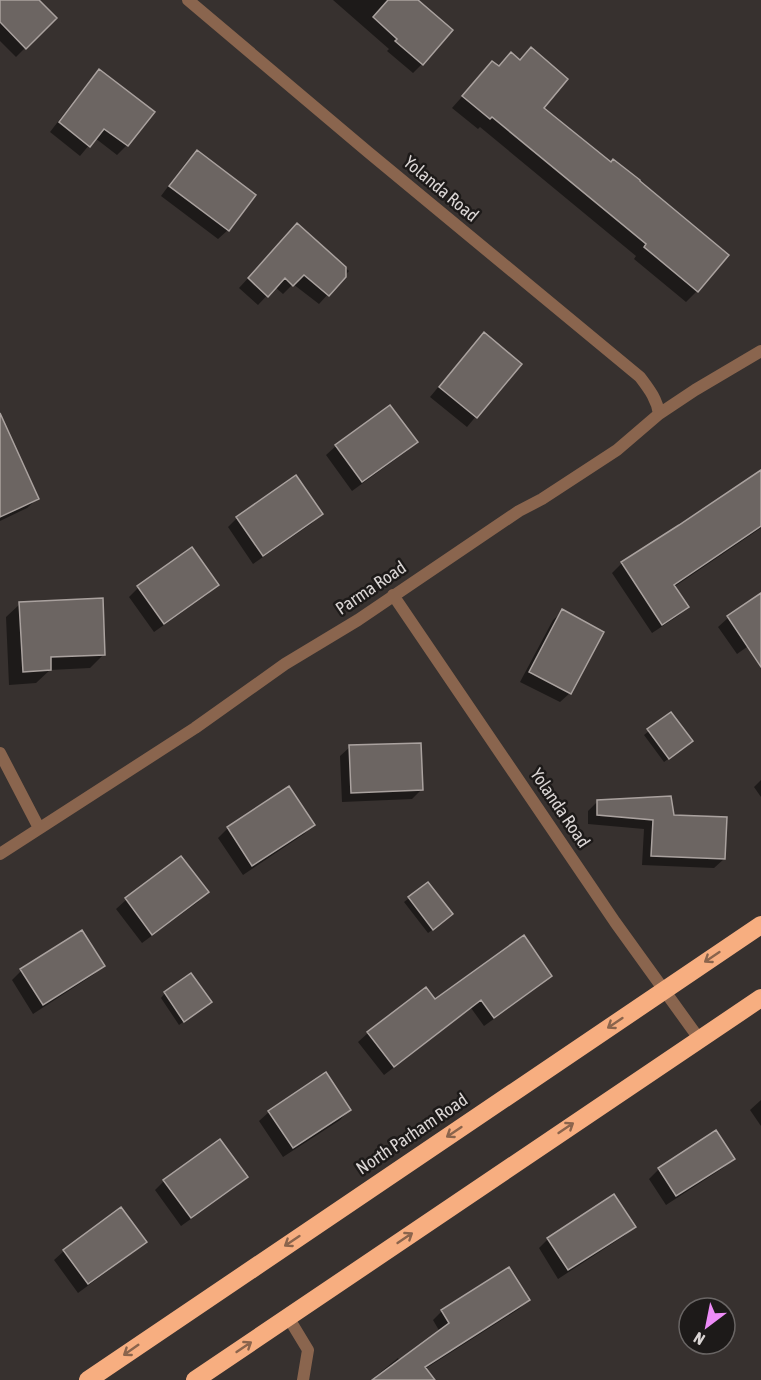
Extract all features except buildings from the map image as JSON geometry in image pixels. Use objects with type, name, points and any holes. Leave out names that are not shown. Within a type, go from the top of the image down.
[{"type":"highway","name":"North Parham Road","points":[[88,1380],[761,925]]},
{"type":"highway","points":[[195,1380],[761,998]]},
{"type":"street","name":"Yolanda Road","points":[[188,0],[639,377],[654,396],[659,414]]},
{"type":"street","name":"Parma Road","points":[[0,854],[195,728],[285,664],[358,620],[519,511],[542,499],[616,450],[659,414],[695,390],[761,351]]},
{"type":"street","name":"Yolanda Road","points":[[393,595],[615,922],[700,1040]]},
{"type":"street","points":[[0,753],[39,828]]},
{"type":"street","points":[[288,1317],[308,1350],[303,1380]]}]
